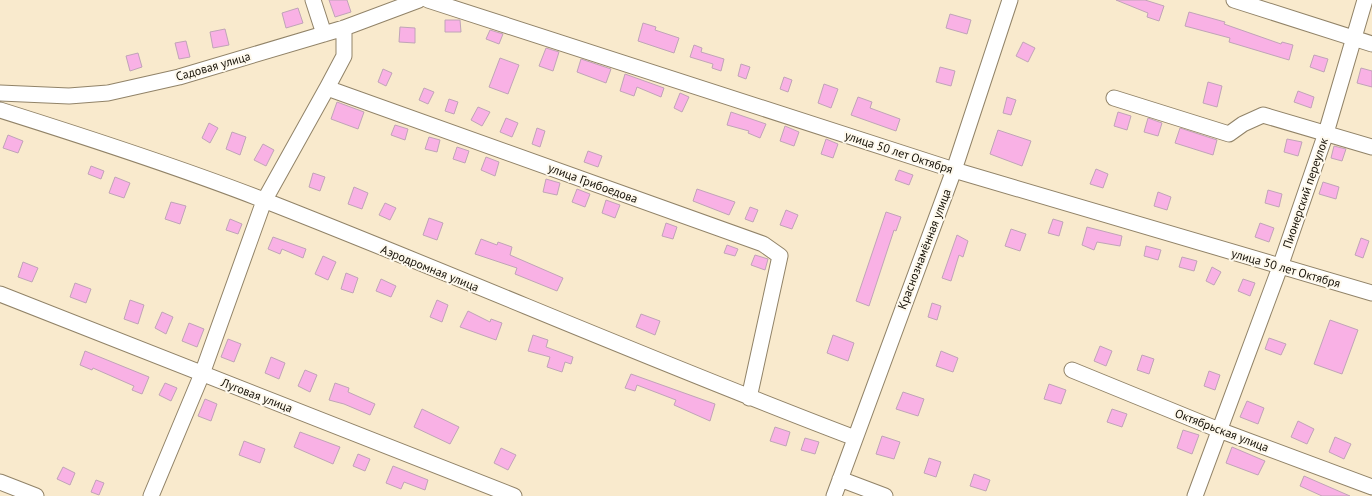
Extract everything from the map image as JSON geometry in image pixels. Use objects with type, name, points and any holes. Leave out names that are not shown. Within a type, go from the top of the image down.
[{"type":"street","points":[[313,0],[324,34]]},
{"type":"street","name":"Садовая улица","points":[[0,93],[68,96],[108,93],[179,77],[324,34],[419,0]]},
{"type":"street","name":"улица 50 лет Октября","points":[[428,0],[954,170],[1372,293]]},
{"type":"street","name":"Краснознамённая улица","points":[[834,496],[954,170],[1010,0]]},
{"type":"street","points":[[1234,0],[1372,44]]},
{"type":"street","name":"Пионерский переулок","points":[[1195,496],[1280,267],[1326,133],[1365,0]]},
{"type":"street","points":[[151,496],[202,374],[264,201],[344,56],[344,28]]},
{"type":"street","name":"улица Грибоедова","points":[[327,88],[763,244],[780,256],[749,398]]},
{"type":"street","points":[[1114,98],[1229,134],[1243,124],[1263,115],[1372,147]]},
{"type":"street","name":"Аэродромная улица","points":[[0,110],[69,132],[264,201],[749,398],[855,438]]},
{"type":"street","name":"Луговая улица","points":[[0,294],[514,496]]},
{"type":"street","name":"Октябрьская улица","points":[[1072,370],[1219,430],[1372,487]]},
{"type":"street","points":[[840,479],[885,496]]},
{"type":"street","points":[[0,482],[36,496]]},
{"type":"building","points":[[329,0],[347,0],[351,12],[335,17]]},
{"type":"building","points":[[1116,0],[1145,0],[1164,6],[1159,21],[1147,17],[1148,13]]},
{"type":"building","points":[[298,8],[303,23],[286,28],[282,13]]},
{"type":"building","points":[[1189,12],[1225,22],[1224,24],[1281,44],[1282,42],[1293,45],[1289,60],[1229,42],[1230,38],[1185,26]]},
{"type":"building","points":[[950,14],[971,20],[967,34],[946,28]]},
{"type":"building","points":[[445,20],[460,20],[461,32],[445,32]]},
{"type":"building","points":[[643,23],[656,27],[655,30],[679,38],[674,53],[638,41]]},
{"type":"building","points":[[400,27],[415,28],[415,43],[399,42]]},
{"type":"building","points":[[225,29],[229,45],[213,48],[210,32]]},
{"type":"building","points":[[490,30],[503,34],[499,44],[486,39]]},
{"type":"building","points":[[186,41],[190,57],[179,59],[175,43]]},
{"type":"building","points":[[1023,42],[1035,48],[1028,62],[1016,56]]},
{"type":"building","points":[[694,45],[702,48],[701,52],[724,59],[721,71],[712,68],[713,64],[690,57]]},
{"type":"building","points":[[546,48],[559,52],[553,71],[539,66]]},
{"type":"building","points":[[138,53],[142,67],[130,71],[126,56]]},
{"type":"building","points":[[1314,55],[1328,59],[1324,72],[1310,67]]},
{"type":"building","points":[[500,58],[519,65],[508,94],[489,87]]},
{"type":"building","points":[[581,59],[611,69],[606,83],[577,72]]},
{"type":"building","points":[[741,64],[750,67],[746,79],[738,76]]},
{"type":"building","points":[[940,67],[955,71],[951,86],[936,82]]},
{"type":"building","points":[[1361,68],[1372,71],[1372,87],[1357,83]]},
{"type":"building","points":[[383,69],[392,73],[386,86],[378,82]]},
{"type":"building","points":[[625,74],[664,88],[661,97],[637,87],[634,96],[620,91]]},
{"type":"building","points":[[784,77],[792,80],[788,92],[780,89]]},
{"type":"building","points":[[1208,82],[1222,86],[1217,107],[1203,103]]},
{"type":"building","points":[[824,84],[838,89],[831,108],[818,103]]},
{"type":"building","points":[[424,88],[434,92],[428,104],[419,100]]},
{"type":"building","points":[[1298,91],[1314,97],[1311,108],[1294,102]]},
{"type":"building","points":[[680,93],[689,97],[682,112],[674,108]]},
{"type":"building","points":[[858,97],[872,102],[870,108],[900,119],[896,131],[851,115]]},
{"type":"building","points":[[1007,97],[1016,100],[1011,115],[1003,113]]},
{"type":"building","points":[[449,99],[458,102],[454,114],[445,111]]},
{"type":"building","points":[[337,102],[364,112],[358,129],[331,119]]},
{"type":"building","points":[[478,107],[490,112],[482,126],[471,120]]},
{"type":"building","points":[[731,112],[766,124],[760,138],[748,133],[749,131],[727,125]]},
{"type":"building","points":[[1118,112],[1131,116],[1127,130],[1114,126]]},
{"type":"building","points":[[506,118],[518,123],[512,137],[500,132]]},
{"type":"building","points":[[1148,118],[1162,123],[1158,136],[1144,132]]},
{"type":"building","points":[[209,123],[218,128],[210,143],[202,138]]},
{"type":"building","points":[[395,125],[408,129],[405,140],[391,135]]},
{"type":"building","points":[[785,126],[799,132],[794,146],[780,141]]},
{"type":"building","points":[[537,128],[545,131],[540,147],[532,144]]},
{"type":"building","points":[[1180,128],[1217,140],[1213,155],[1175,143]]},
{"type":"building","points":[[998,130],[1031,141],[1022,166],[990,154]]},
{"type":"building","points":[[232,132],[246,137],[240,155],[226,149]]},
{"type":"building","points":[[8,135],[23,141],[18,153],[3,148]]},
{"type":"building","points":[[429,137],[440,140],[437,152],[425,149]]},
{"type":"building","points":[[826,139],[838,144],[833,158],[821,154]]},
{"type":"building","points":[[1287,139],[1302,142],[1298,156],[1284,152]]},
{"type":"building","points":[[263,144],[274,150],[266,166],[254,160]]},
{"type":"building","points":[[1334,146],[1346,149],[1342,161],[1331,158]]},
{"type":"building","points":[[457,147],[469,151],[465,163],[453,159]]},
{"type":"building","points":[[588,151],[602,156],[598,167],[584,162]]},
{"type":"building","points":[[486,157],[499,162],[495,176],[481,170]]},
{"type":"building","points":[[91,166],[104,171],[101,179],[88,174]]},
{"type":"building","points":[[1096,169],[1108,174],[1103,188],[1090,184]]},
{"type":"building","points":[[899,170],[913,175],[909,185],[895,180]]},
{"type":"building","points":[[313,173],[325,177],[320,191],[309,187]]},
{"type":"building","points":[[115,177],[130,183],[124,198],[109,193]]},
{"type":"building","points":[[546,179],[560,183],[557,195],[543,192]]},
{"type":"building","points":[[1323,182],[1339,187],[1336,199],[1319,194]]},
{"type":"building","points":[[354,187],[368,193],[362,209],[348,204]]},
{"type":"building","points":[[577,189],[590,194],[585,207],[572,202]]},
{"type":"building","points":[[697,189],[735,202],[729,215],[693,201]]},
{"type":"building","points":[[1268,190],[1282,194],[1279,207],[1265,203]]},
{"type":"building","points":[[1158,192],[1171,197],[1167,210],[1154,206]]},
{"type":"building","points":[[606,200],[620,205],[615,218],[602,213]]},
{"type":"building","points":[[171,202],[186,206],[180,224],[165,219]]},
{"type":"building","points":[[385,203],[396,208],[390,220],[379,215]]},
{"type":"building","points":[[750,207],[758,210],[753,222],[745,219]]},
{"type":"building","points":[[786,210],[798,215],[792,229],[780,225]]},
{"type":"building","points":[[886,212],[901,217],[896,231],[894,230],[869,306],[856,301]]},
{"type":"building","points":[[429,218],[443,223],[437,240],[423,235]]},
{"type":"building","points":[[230,219],[242,224],[238,234],[226,230]]},
{"type":"building","points":[[1053,219],[1063,222],[1059,236],[1048,233]]},
{"type":"building","points":[[666,223],[677,227],[673,239],[662,236]]},
{"type":"building","points":[[1260,223],[1274,228],[1269,242],[1255,237]]},
{"type":"building","points":[[1087,227],[1122,236],[1120,246],[1097,242],[1094,250],[1082,245]]},
{"type":"building","points":[[1011,229],[1026,234],[1020,251],[1005,246]]},
{"type":"building","points":[[957,235],[968,241],[963,257],[959,255],[951,281],[942,278]]},
{"type":"building","points":[[273,237],[306,249],[303,258],[282,249],[280,254],[268,249]]},
{"type":"building","points":[[1361,238],[1369,241],[1363,258],[1355,255]]},
{"type":"building","points":[[481,239],[497,245],[498,242],[512,247],[510,255],[563,278],[557,291],[515,274],[517,268],[475,254]]},
{"type":"building","points":[[727,245],[738,249],[735,256],[724,253]]},
{"type":"building","points":[[1146,246],[1161,250],[1158,260],[1144,256]]},
{"type":"building","points":[[755,255],[768,259],[765,270],[751,265]]},
{"type":"building","points":[[323,256],[336,262],[328,280],[315,274]]},
{"type":"building","points":[[1182,257],[1197,261],[1194,271],[1179,267]]},
{"type":"building","points":[[23,262],[38,268],[32,282],[18,277]]},
{"type":"building","points":[[1212,267],[1221,272],[1214,285],[1206,281]]},
{"type":"building","points":[[346,273],[358,278],[353,293],[341,289]]},
{"type":"building","points":[[381,279],[396,286],[391,297],[376,291]]},
{"type":"building","points":[[1243,279],[1255,283],[1250,296],[1238,291]]},
{"type":"building","points":[[75,283],[91,289],[86,303],[70,297]]},
{"type":"building","points":[[130,300],[144,305],[138,324],[124,319]]},
{"type":"building","points":[[437,300],[448,305],[442,322],[430,317]]},
{"type":"building","points":[[932,303],[941,306],[937,320],[928,317]]},
{"type":"building","points":[[468,311],[490,322],[491,319],[502,323],[496,340],[460,327]]},
{"type":"building","points":[[162,312],[173,317],[166,334],[155,328]]},
{"type":"building","points":[[641,314],[660,321],[655,335],[636,327]]},
{"type":"building","points":[[1330,320],[1358,330],[1342,374],[1314,364]]},
{"type":"building","points":[[189,323],[204,329],[197,347],[182,341]]},
{"type":"building","points":[[533,335],[548,340],[546,347],[573,357],[571,364],[565,362],[562,372],[547,367],[550,357],[528,351]]},
{"type":"building","points":[[833,335],[854,343],[848,361],[827,353]]},
{"type":"building","points":[[1269,338],[1286,344],[1281,355],[1265,349]]},
{"type":"building","points":[[228,339],[241,344],[234,362],[221,357]]},
{"type":"building","points":[[1100,346],[1112,351],[1106,366],[1094,361]]},
{"type":"building","points":[[85,351],[149,377],[142,394],[132,390],[134,386],[93,368],[92,370],[80,365]]},
{"type":"building","points":[[941,351],[958,358],[953,372],[936,366]]},
{"type":"building","points":[[1142,355],[1154,359],[1149,374],[1137,370]]},
{"type":"building","points":[[271,357],[285,363],[279,379],[265,373]]},
{"type":"building","points":[[305,370],[317,375],[310,392],[298,386]]},
{"type":"building","points":[[1209,371],[1220,375],[1215,390],[1204,386]]},
{"type":"building","points":[[631,374],[715,404],[710,421],[674,405],[676,400],[637,385],[635,391],[625,388]]},
{"type":"building","points":[[165,383],[177,388],[171,401],[159,395]]},
{"type":"building","points":[[335,383],[349,388],[348,392],[375,404],[370,415],[329,400]]},
{"type":"building","points":[[1049,384],[1066,390],[1061,404],[1044,399]]},
{"type":"building","points":[[903,392],[924,399],[918,416],[896,409]]},
{"type":"building","points":[[205,399],[217,404],[211,421],[198,416]]},
{"type":"building","points":[[1247,401],[1264,408],[1258,424],[1240,417]]},
{"type":"building","points":[[422,409],[459,427],[450,444],[414,427]]},
{"type":"building","points":[[1112,409],[1127,414],[1122,427],[1107,422]]},
{"type":"building","points":[[1298,421],[1314,429],[1307,444],[1291,437]]},
{"type":"building","points":[[775,427],[790,432],[786,446],[770,441]]},
{"type":"building","points":[[1183,430],[1199,435],[1192,454],[1177,448]]},
{"type":"building","points":[[300,432],[340,447],[333,464],[294,447]]},
{"type":"building","points":[[882,436],[900,442],[894,459],[876,454]]},
{"type":"building","points":[[1335,437],[1351,444],[1344,459],[1329,452]]},
{"type":"building","points":[[805,438],[819,442],[815,454],[801,450]]},
{"type":"building","points":[[244,441],[265,449],[260,463],[239,455]]},
{"type":"building","points":[[1232,447],[1265,461],[1258,475],[1226,463]]},
{"type":"building","points":[[501,448],[516,455],[508,470],[494,463]]},
{"type":"building","points":[[358,454],[370,459],[365,471],[353,466]]},
{"type":"building","points":[[929,458],[941,462],[936,477],[924,473]]},
{"type":"building","points":[[393,466],[428,480],[425,490],[404,482],[401,489],[386,483]]},
{"type":"building","points":[[63,467],[75,473],[70,485],[57,479]]},
{"type":"building","points":[[974,474],[990,480],[986,491],[970,486]]},
{"type":"building","points":[[1304,476],[1350,496],[1322,496],[1300,486]]},
{"type":"building","points":[[96,480],[104,483],[99,495],[91,492]]}]
